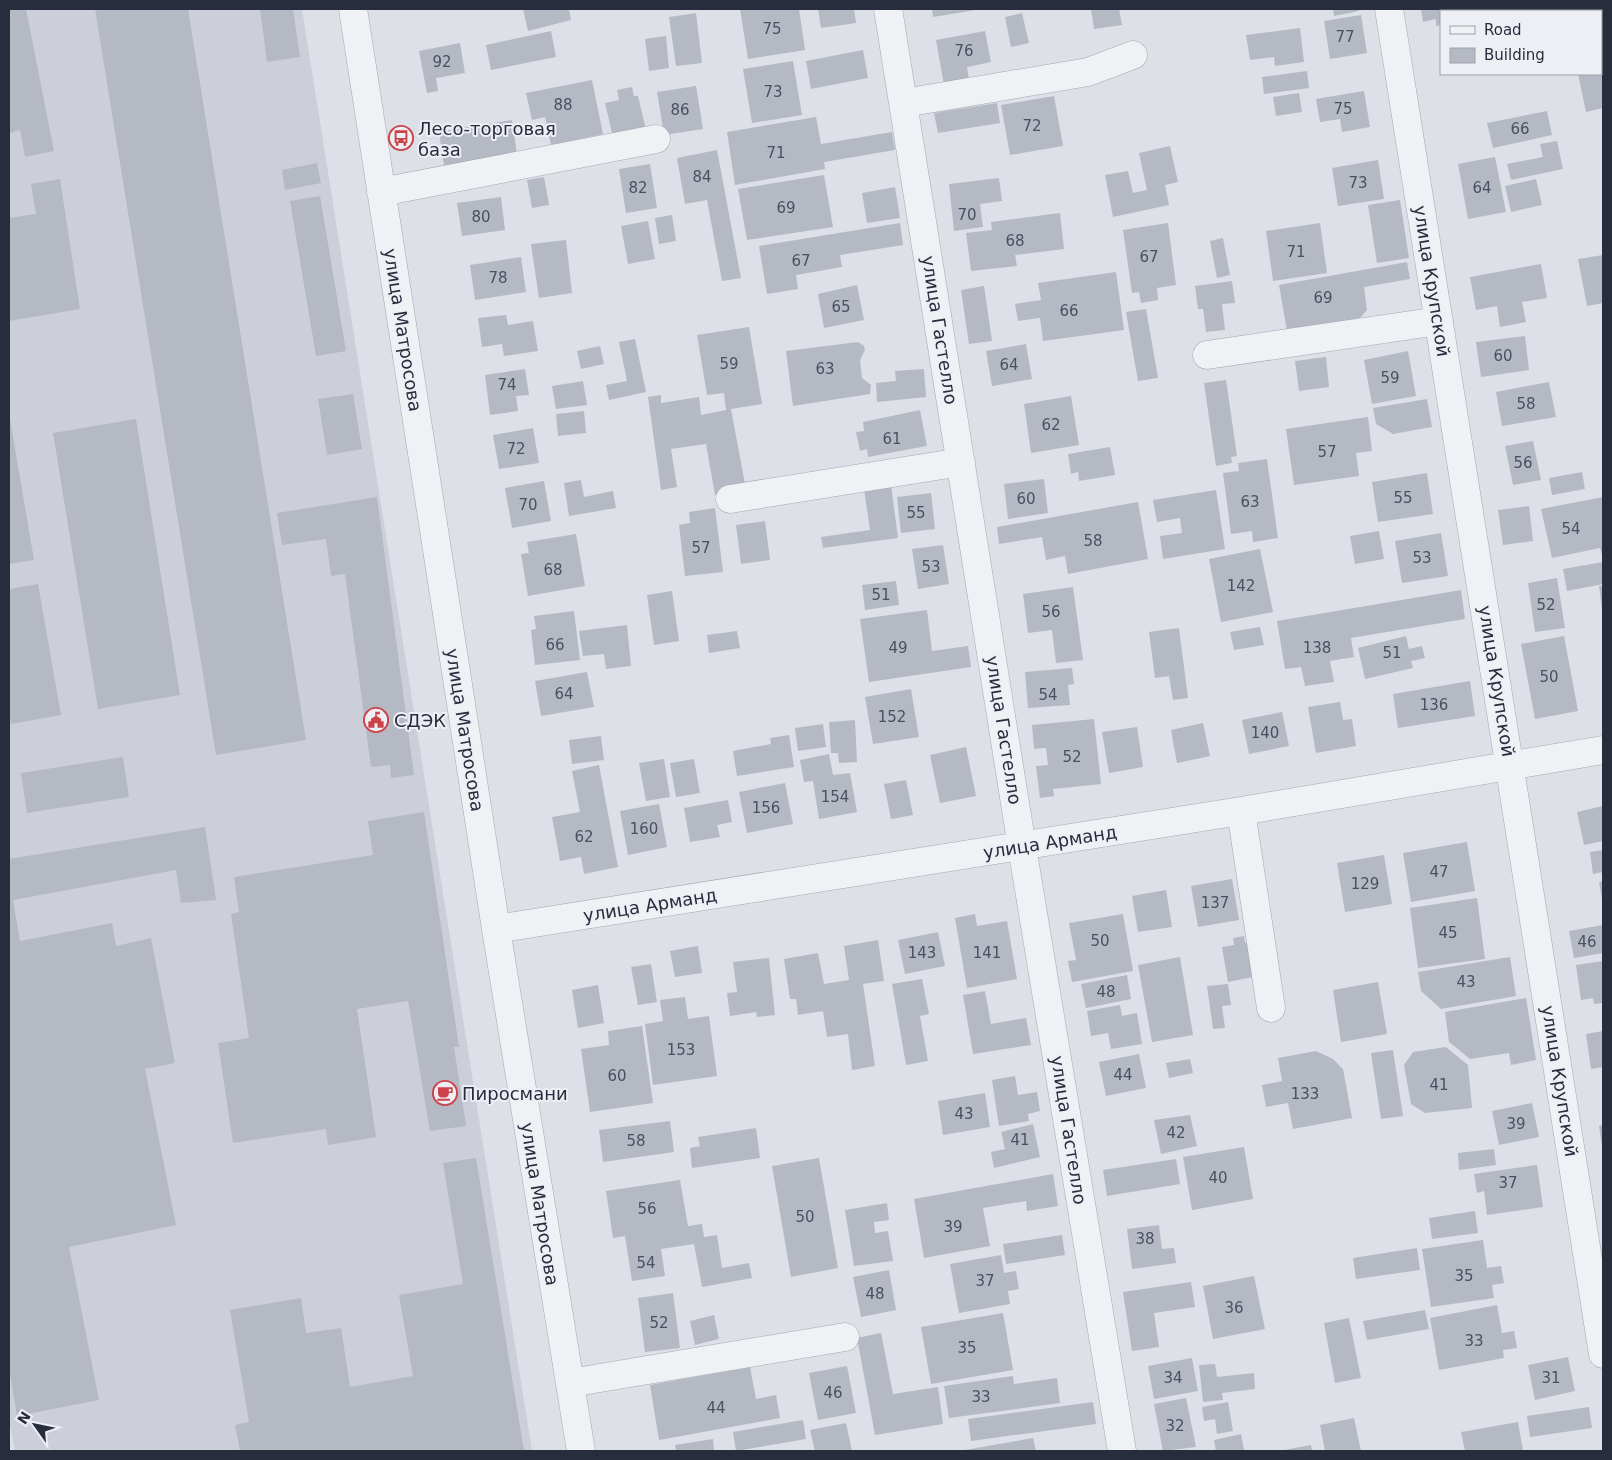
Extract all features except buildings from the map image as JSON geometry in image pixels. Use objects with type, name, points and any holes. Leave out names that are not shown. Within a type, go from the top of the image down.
[{"type":"street","name":"улица Матросова","points":[[353,9],[496,929],[581,1451]]},
{"type":"street","name":"улица Гастелло","points":[[888,9],[1022,847],[1122,1451]]},
{"type":"street","name":"улица Крупской","points":[[1390,9],[1603,1354]]},
{"type":"street","points":[[904,103],[1088,72],[1133,55]]},
{"type":"street","points":[[382,192],[656,139]]},
{"type":"street","points":[[1207,355],[1438,321]]},
{"type":"street","points":[[730,499],[961,462]]},
{"type":"street","name":"улица Арманд","points":[[496,929],[1022,847],[1510,764],[1603,750]]},
{"type":"street","points":[[1241,811],[1271,1008]]},
{"type":"street","points":[[570,1383],[845,1337]]},
{"type":"shaded area","points":[[9,9],[302,9],[532,1451],[15,1451],[9,1421]]},
{"type":"place","name":"Лесо-торговая база","points":[[401,138]]},
{"type":"place","name":"СДЭК","points":[[376,720]]},
{"type":"place","name":"Пиросмани","points":[[445,1093]]}]
